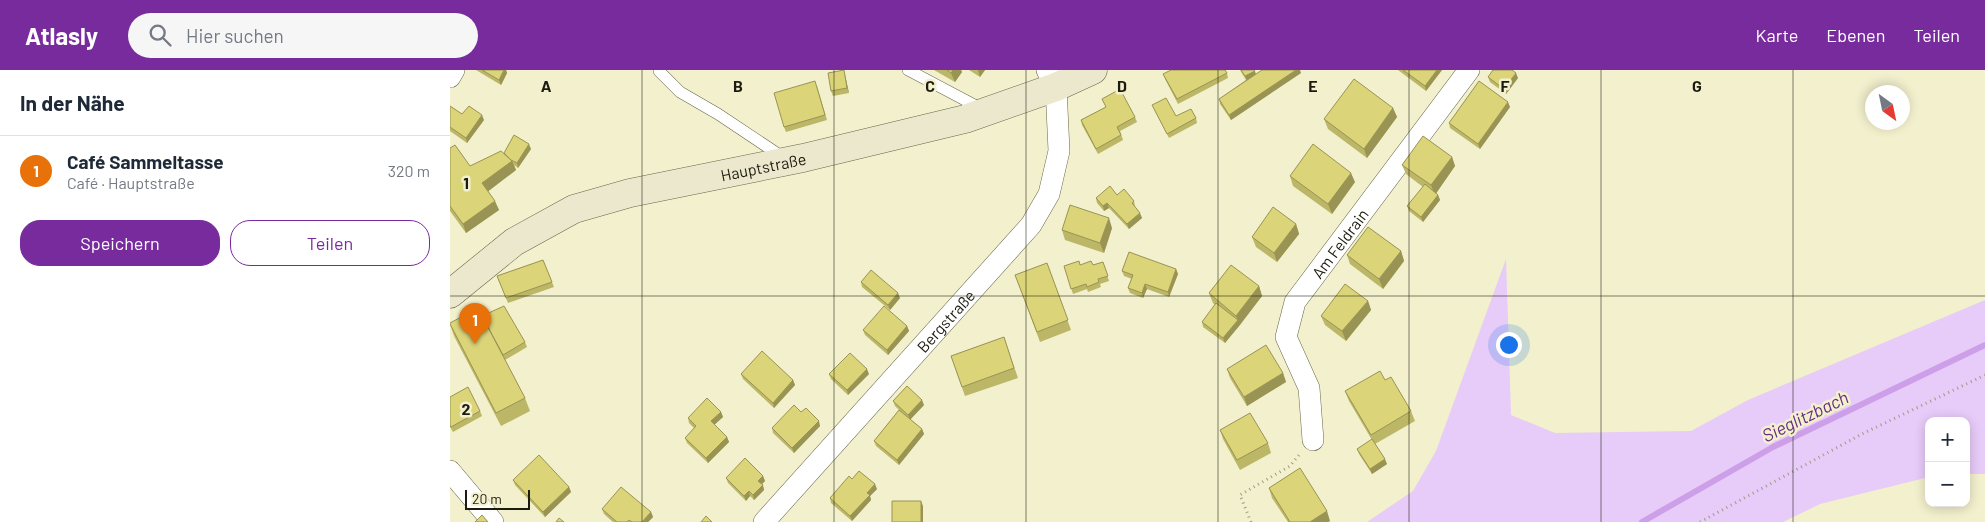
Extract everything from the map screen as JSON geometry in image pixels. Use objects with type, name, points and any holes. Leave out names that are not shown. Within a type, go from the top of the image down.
[{"type":"street","points":[[450,77],[454,70]]},
{"type":"street","name":"Hauptstraße","points":[[450,294],[514,242],[574,209],[630,193],[788,161],[965,119],[987,111],[1051,78],[1092,70]]},
{"type":"street","name":"Am Feldrain","points":[[1313,440],[1309,388],[1286,337],[1292,309],[1295,302],[1469,70]]},
{"type":"street","name":"Bergstraße","points":[[764,522],[1030,225],[1049,194],[1059,151],[1051,78]]},
{"type":"street","points":[[450,471],[493,522]]},
{"type":"lane","points":[[908,70],[962,100],[987,111]]},
{"type":"lane","points":[[659,72],[680,92],[718,114],[788,161]]},
{"type":"path","points":[[1700,522],[1862,434],[1985,375]]},
{"type":"path","points":[[1251,522],[1240,495],[1290,466],[1313,440]]},
{"type":"shaded area","points":[[1506,259],[1511,415],[1555,433],[1691,431],[1748,400],[1985,300],[1985,474],[1970,474],[1970,417],[1925,417],[1925,478],[1820,504],[1783,522],[1367,522],[1413,491],[1436,451]]},
{"type":"building","points":[[482,70],[504,70],[499,80]]},
{"type":"building","points":[[844,70],[847,88],[831,91],[828,73]]},
{"type":"building","points":[[1171,70],[1225,70],[1227,73],[1177,99],[1163,74]]},
{"type":"building","points":[[1241,70],[1254,70],[1255,71],[1245,76]]},
{"type":"building","points":[[1262,70],[1296,70],[1229,115],[1219,99]]},
{"type":"building","points":[[1403,70],[1437,70],[1425,86]]},
{"type":"building","points":[[1493,70],[1512,70],[1516,73],[1504,89],[1488,77]]},
{"type":"building","points":[[1354,79],[1393,108],[1364,149],[1324,119]]},
{"type":"building","points":[[815,81],[825,115],[784,127],[774,93]]},
{"type":"building","points":[[1479,81],[1508,102],[1478,144],[1449,123]]},
{"type":"building","points":[[1120,89],[1135,117],[1117,127],[1121,135],[1096,149],[1081,120],[1106,107],[1102,99]]},
{"type":"building","points":[[1166,98],[1176,116],[1191,109],[1196,118],[1167,134],[1152,105]]},
{"type":"building","points":[[450,106],[462,114],[469,106],[482,115],[466,138],[450,127]]},
{"type":"building","points":[[514,135],[529,144],[517,163],[504,153]]},
{"type":"building","points":[[1423,136],[1452,157],[1431,185],[1402,165]]},
{"type":"building","points":[[1313,144],[1351,173],[1328,204],[1290,176]]},
{"type":"building","points":[[455,145],[470,166],[501,151],[512,161],[482,183],[495,201],[463,224],[450,206],[450,148]]},
{"type":"building","points":[[1425,184],[1438,195],[1421,217],[1407,206]]},
{"type":"building","points":[[1110,186],[1117,195],[1124,189],[1134,201],[1132,203],[1140,213],[1127,224],[1107,203],[1103,206],[1096,198]]},
{"type":"building","points":[[1070,205],[1109,218],[1100,243],[1062,230]]},
{"type":"building","points":[[1273,207],[1296,224],[1274,253],[1252,237]]},
{"type":"building","points":[[1368,227],[1401,251],[1379,279],[1347,255]]},
{"type":"building","points":[[1129,252],[1176,269],[1168,292],[1145,284],[1142,293],[1128,288],[1133,275],[1122,271]]},
{"type":"building","points":[[543,260],[552,282],[506,298],[497,276]]},
{"type":"building","points":[[1079,261],[1080,265],[1091,261],[1093,265],[1103,262],[1108,276],[1098,279],[1099,282],[1087,287],[1086,284],[1071,289],[1064,266]]},
{"type":"building","points":[[1047,263],[1068,320],[1037,332],[1015,275]]},
{"type":"building","points":[[1231,265],[1259,286],[1236,316],[1209,293]]},
{"type":"building","points":[[871,270],[898,293],[888,305],[861,282]]},
{"type":"building","points":[[1345,284],[1368,301],[1342,331],[1321,316]]},
{"type":"building","points":[[1216,303],[1238,320],[1223,338],[1202,322]]},
{"type":"building","points":[[504,306],[525,342],[503,355],[482,316]]},
{"type":"building","points":[[884,306],[907,326],[887,350],[863,330]]},
{"type":"building","points":[[478,308],[525,398],[496,413],[450,324]]},
{"type":"building","points":[[1004,337],[1014,368],[962,387],[951,356]]},
{"type":"building","points":[[1266,345],[1283,373],[1244,397],[1227,369]]},
{"type":"building","points":[[762,351],[793,380],[773,403],[741,374]]},
{"type":"building","points":[[850,353],[867,369],[847,390],[829,374]]},
{"type":"building","points":[[1380,371],[1385,380],[1391,377],[1411,411],[1371,435],[1345,391]]},
{"type":"building","points":[[907,386],[922,400],[908,415],[893,401]]},
{"type":"building","points":[[468,387],[480,411],[451,427],[450,397]]},
{"type":"building","points":[[707,398],[721,412],[711,421],[727,437],[706,458],[685,438],[696,426],[688,418]]},
{"type":"building","points":[[794,405],[801,412],[806,408],[819,421],[792,448],[772,428]]},
{"type":"building","points":[[899,410],[922,429],[897,460],[874,441]]},
{"type":"building","points":[[1250,413],[1268,443],[1237,460],[1220,430]]},
{"type":"building","points":[[1372,439],[1385,459],[1370,469],[1357,449]]},
{"type":"building","points":[[539,455],[569,487],[543,512],[513,480]]},
{"type":"building","points":[[745,458],[763,476],[758,481],[763,485],[753,495],[749,491],[744,496],[726,478]]},
{"type":"building","points":[[1300,468],[1327,511],[1310,522],[1290,522],[1269,488]]},
{"type":"building","points":[[859,471],[875,484],[867,493],[870,495],[850,516],[830,498],[849,476],[852,479]]},
{"type":"building","points":[[621,487],[651,512],[642,522],[632,522],[629,520],[627,522],[617,522],[602,509]]},
{"type":"building","points":[[892,501],[921,501],[921,522],[892,522]]},
{"type":"building","points":[[482,515],[488,522],[475,522]]},
{"type":"building","points":[[706,516],[712,522],[701,522]]},
{"type":"building","points":[[559,518],[564,522],[556,522]]},
{"type":"waterway","name":"Sieglitzbach","points":[[1642,522],[1773,447],[1985,345]]},
{"type":"place","name":"Café Sammeltasse","points":[[475,344]]}]
